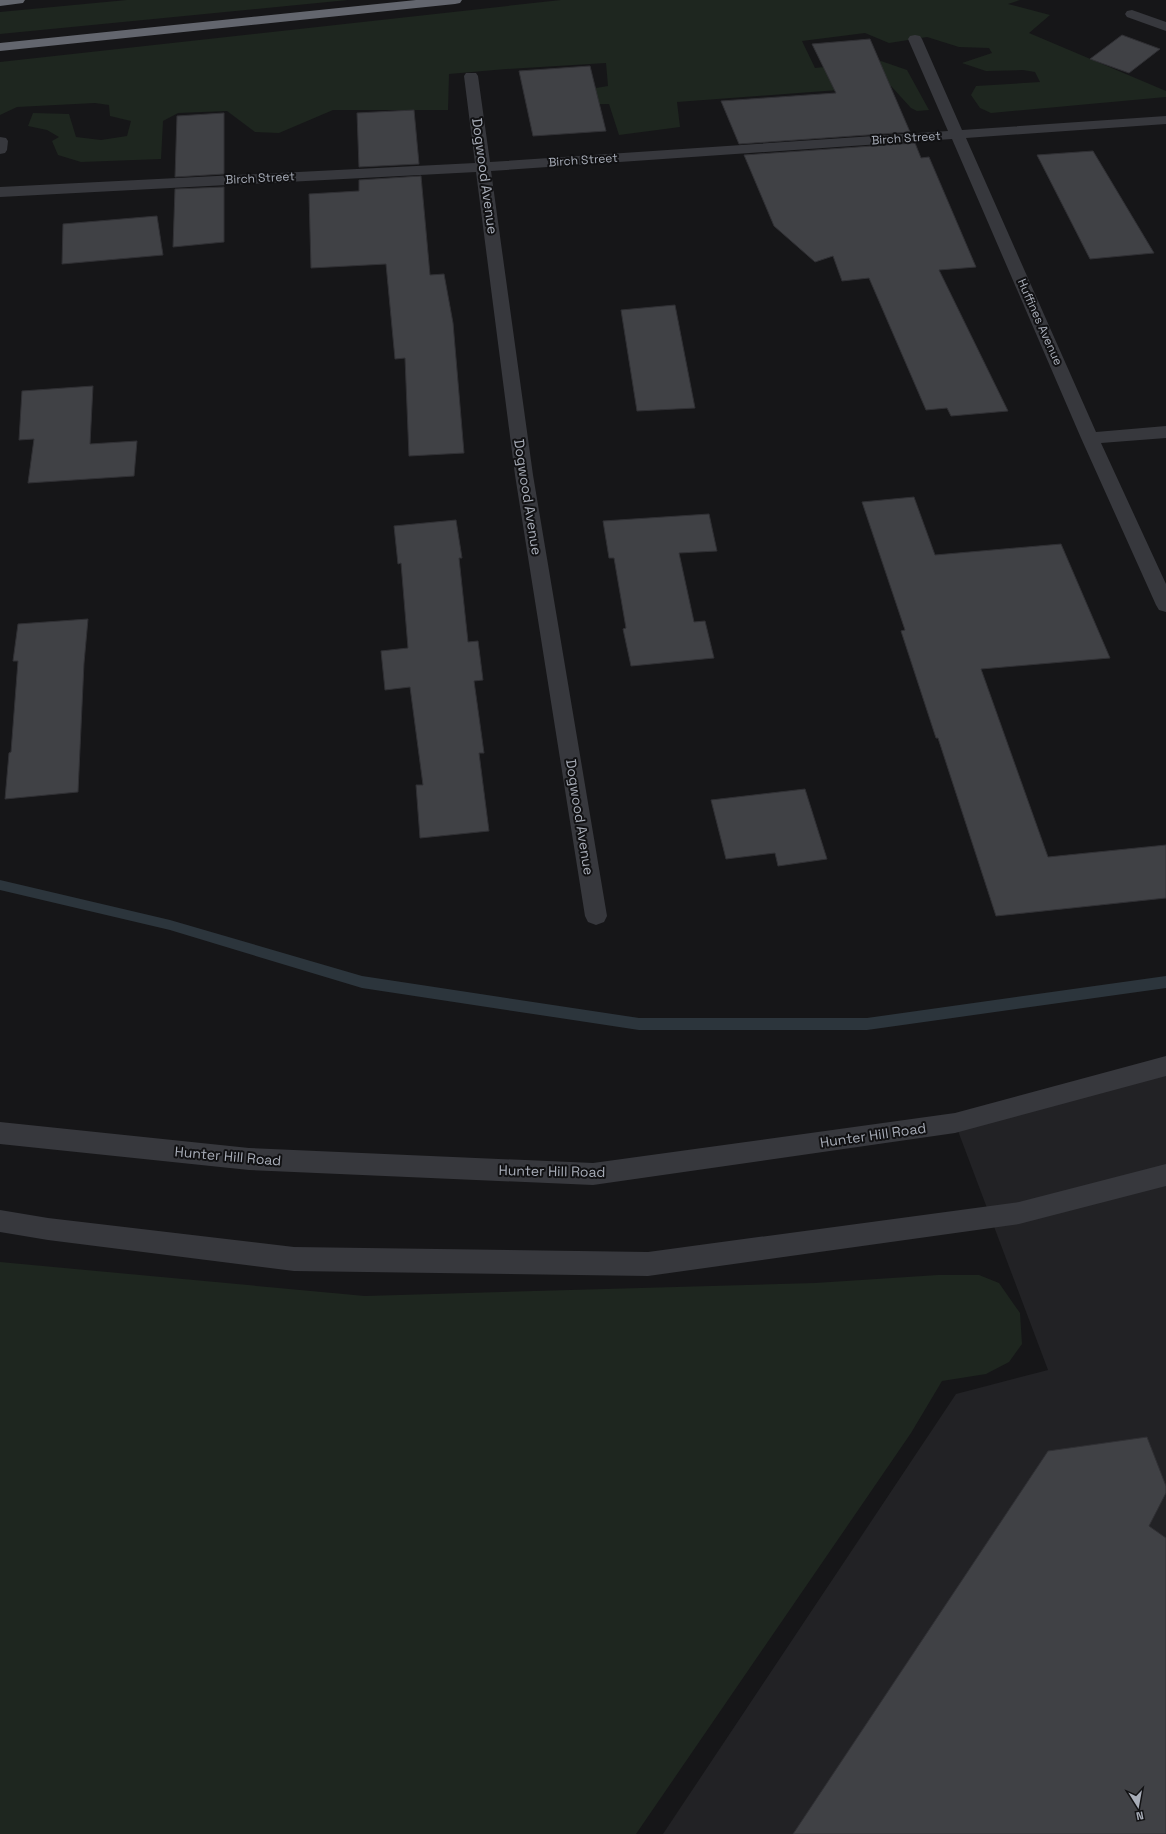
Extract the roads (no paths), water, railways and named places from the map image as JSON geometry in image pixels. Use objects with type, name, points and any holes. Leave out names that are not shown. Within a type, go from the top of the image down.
[{"type":"highway","points":[[0,2],[18,0]]},
{"type":"highway","points":[[0,46],[455,0]]},
{"type":"street","points":[[1132,14],[1166,27]]},
{"type":"street","name":"Huffines Avenue","points":[[915,39],[1090,438],[1166,605]]},
{"type":"street","name":"Dogwood Avenue","points":[[471,76],[524,475],[596,916]]},
{"type":"street","name":"Birch Street","points":[[0,192],[484,167],[1166,120]]},
{"type":"street","points":[[1090,438],[1166,432]]},
{"type":"street","name":"Hunter Hill Road","points":[[0,1133],[249,1159],[593,1174],[955,1124],[1166,1066]]},
{"type":"street","points":[[0,1221],[48,1229],[294,1259],[648,1264],[1019,1213],[1166,1175]]},
{"type":"waterway","points":[[0,885],[170,925],[362,982],[639,1024],[867,1024],[1166,982]]}]
